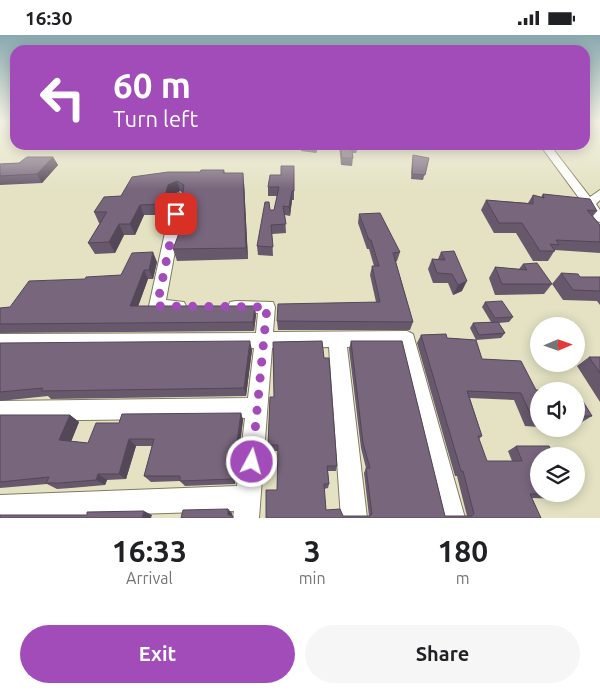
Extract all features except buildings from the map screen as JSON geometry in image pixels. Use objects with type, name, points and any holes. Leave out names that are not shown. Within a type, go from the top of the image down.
[{"type":"street","points":[[549,150],[600,219]]},
{"type":"street","points":[[590,205],[600,193]]},
{"type":"street","points":[[0,507],[247,508],[267,307],[157,306],[180,196]]},
{"type":"street","points":[[337,339],[354,518]]},
{"type":"street","points":[[0,342],[407,339],[452,518]]},
{"type":"street","points":[[0,411],[257,408]]},
{"type":"route","points":[[176,214],[157,306],[267,307],[252,462]]}]
